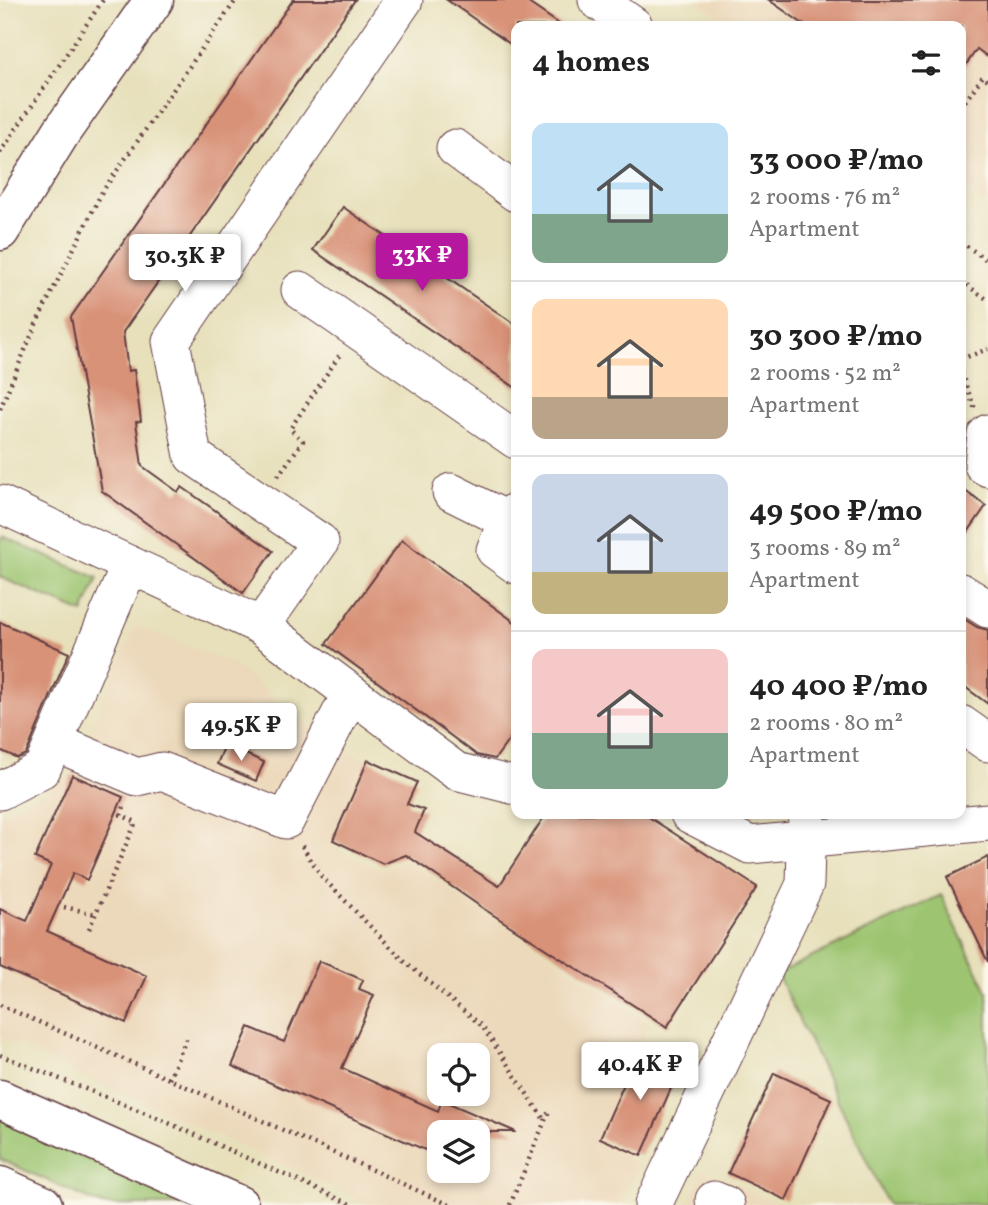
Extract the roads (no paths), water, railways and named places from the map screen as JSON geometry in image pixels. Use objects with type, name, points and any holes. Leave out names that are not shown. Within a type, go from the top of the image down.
[{"type":"main road","points":[[0,232],[62,131],[154,0]]},
{"type":"main road","points":[[0,1099],[239,1205]]},
{"type":"main road","points":[[0,1186],[43,1205]]},
{"type":"lane","points":[[261,625],[320,542],[193,456],[171,341],[404,0]]},
{"type":"lane","points":[[455,148],[511,189]]},
{"type":"lane","points":[[300,290],[511,437]]},
{"type":"lane","points":[[988,433],[983,465],[988,468]]},
{"type":"lane","points":[[451,492],[511,516],[495,550],[511,561]]},
{"type":"lane","points":[[0,503],[261,625],[456,771],[511,785]]},
{"type":"lane","points":[[0,791],[42,769],[130,565]]},
{"type":"lane","points":[[966,595],[988,609]]},
{"type":"lane","points":[[54,742],[137,777],[162,771],[286,820],[351,693]]},
{"type":"lane","points":[[966,728],[988,743]]},
{"type":"lane","points":[[699,819],[750,845],[806,827],[988,822]]},
{"type":"lane","points":[[653,1205],[804,884],[806,827]]}]
